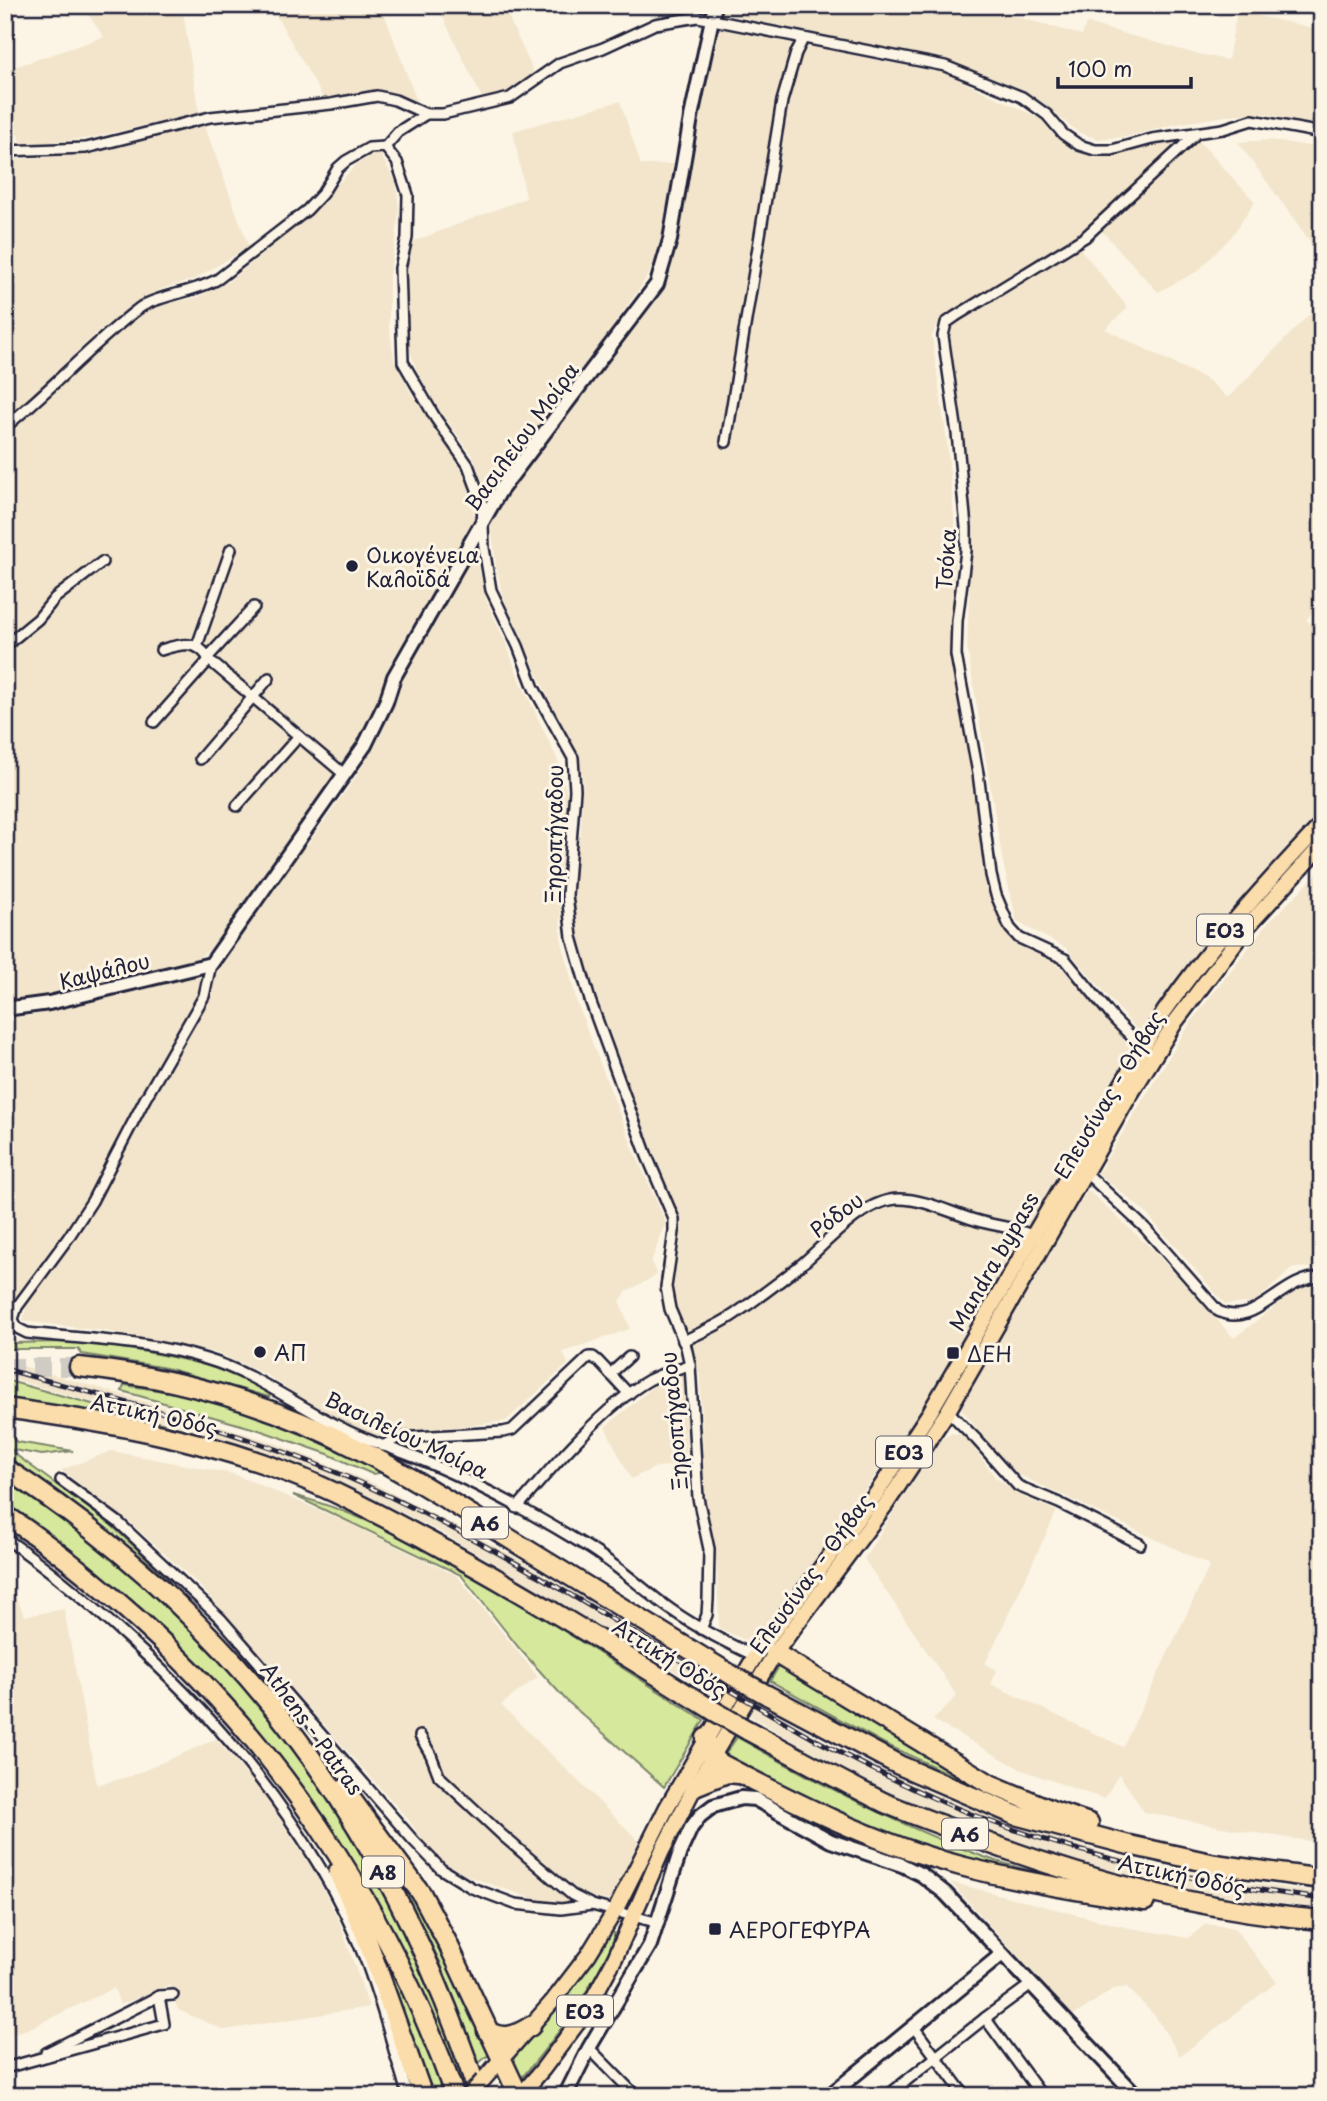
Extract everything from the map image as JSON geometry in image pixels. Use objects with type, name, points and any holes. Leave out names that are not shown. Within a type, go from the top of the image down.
[{"type":"highway","name":"Αττική Οδός","points":[[79,1367],[169,1381],[223,1394],[267,1409],[345,1443],[448,1500],[767,1695],[899,1765],[1015,1815],[1153,1851],[1227,1866],[1322,1878]]},
{"type":"highway","name":"Αττική Οδός","points":[[5,1408],[141,1430],[213,1447],[284,1471],[355,1502],[486,1572],[747,1730],[884,1802],[1003,1850],[1095,1879],[1197,1902],[1322,1920]]},
{"type":"highway","name":"Athens - Patras","points":[[5,1468],[126,1557],[188,1613],[244,1672],[316,1764],[378,1862],[436,1981],[481,2088]]},
{"type":"highway","name":"Α8","points":[[5,1515],[68,1560],[164,1643],[248,1732],[309,1812],[365,1897],[426,2019],[455,2096]]},
{"type":"highway","points":[[775,1653],[990,1784],[1054,1811],[1132,1838],[1153,1851]]},
{"type":"highway","points":[[244,1672],[301,1734],[421,1893],[448,1944],[519,2096]]},
{"type":"highway","points":[[706,1738],[707,1751],[712,1759],[740,1774],[858,1830],[961,1866],[1038,1884],[1169,1905],[1197,1902]]},
{"type":"highway","points":[[695,1786],[727,1773],[740,1774]]},
{"type":"highway","points":[[309,1812],[365,1934],[423,2096]]},
{"type":"highway","points":[[487,2031],[507,2038],[531,2026]]},
{"type":"main road","name":"Mandra bypass","points":[[755,1656],[903,1454],[1038,1239],[1079,1168],[1142,1046],[1185,982],[1219,937],[1322,824]]},
{"type":"main road","name":"Ελευσίνας - Θήβας","points":[[1079,1168],[1127,1100],[1196,992],[1247,927],[1316,855],[1322,845]]},
{"type":"main road","name":"Ελευσίνας - Θήβας","points":[[519,2096],[566,2041],[585,2013],[615,1958],[662,1851],[695,1786],[775,1653],[887,1503],[948,1411],[1038,1239]]},
{"type":"main road","points":[[755,1656],[775,1653]]},
{"type":"main road","name":"Ελευσίνας - Θήβας","points":[[481,2088],[501,2060],[569,1980],[615,1911],[667,1807],[755,1656]]},
{"type":"main road","name":"ΕΟ3","points":[[469,2096],[481,2088]]},
{"type":"street","points":[[5,151],[86,148],[210,117],[331,104],[377,96],[395,100],[426,114],[443,114],[510,98],[560,63],[603,48],[655,24],[713,12],[803,39],[922,61],[962,72],[1023,97],[1047,116],[1063,134],[1079,145],[1095,149],[1112,150],[1152,139],[1223,129],[1252,120],[1322,133]]},
{"type":"street","name":"Βασιλείου Μοίρα","points":[[713,12],[692,112],[670,240],[657,284],[500,491],[394,677],[383,710],[365,745],[211,964],[204,996],[145,1098],[92,1201],[13,1314],[14,1324],[27,1333],[121,1343],[206,1359],[256,1379],[315,1415],[431,1464],[517,1508],[620,1568],[663,1604],[701,1629],[755,1656]]},
{"type":"street","points":[[726,442],[782,102],[796,53],[803,39]]},
{"type":"street","points":[[5,427],[139,307],[206,286],[218,279],[307,210],[346,161],[369,148],[385,147],[398,132],[426,114]]},
{"type":"street","name":"Τσόκα","points":[[1142,1046],[1115,1020],[1065,959],[1019,938],[1006,921],[996,895],[978,773],[956,655],[966,527],[957,433],[943,336],[946,323],[956,316],[1085,237],[1197,132]]},
{"type":"street","name":"Ξηροπήγαδου","points":[[385,147],[397,162],[408,195],[407,238],[400,268],[403,362],[436,419],[468,465],[482,503],[484,548],[491,590],[518,646],[534,688],[573,758],[575,790],[567,895],[572,937],[590,1000],[674,1219],[666,1287],[670,1309],[690,1365],[698,1498],[709,1549],[708,1607],[701,1629]]},
{"type":"street","points":[[197,646],[231,549]]},
{"type":"street","points":[[5,646],[38,619],[55,598],[102,562]]},
{"type":"street","points":[[153,722],[254,607]]},
{"type":"street","points":[[161,650],[184,643],[197,646],[345,775]]},
{"type":"street","points":[[200,759],[269,678]]},
{"type":"street","points":[[237,806],[299,736]]},
{"type":"street","name":"Καψάλου","points":[[5,1009],[50,1003],[211,964]]},
{"type":"street","points":[[1079,1168],[1145,1228],[1218,1311],[1225,1315],[1241,1316],[1252,1312],[1296,1282],[1322,1277]]},
{"type":"street","name":"Ρόδου","points":[[683,1341],[734,1315],[802,1264],[860,1214],[888,1200],[908,1200],[988,1224],[1013,1227],[1038,1239]]},
{"type":"street","points":[[383,1446],[397,1438],[507,1432],[589,1357],[598,1361],[629,1394]]},
{"type":"street","points":[[610,1374],[629,1357]]},
{"type":"street","points":[[517,1508],[587,1432],[629,1394],[649,1380],[690,1365]]},
{"type":"street","points":[[948,1411],[1018,1486],[1059,1503],[1140,1544]]},
{"type":"street","points":[[61,1479],[118,1522],[221,1619],[441,1869],[472,1888],[516,1904],[561,1909],[592,1905]]},
{"type":"street","points":[[5,1538],[81,1597],[163,1670],[222,1732],[280,1806],[313,1856],[358,1942],[368,1966],[407,2096]]},
{"type":"street","points":[[420,1736],[439,1776],[572,1895],[592,1905],[659,1923]]},
{"type":"street","points":[[565,2096],[589,2048],[650,1945],[680,1852],[691,1828],[700,1816],[713,1806],[741,1798],[755,1799],[831,1842],[902,1865],[922,1875],[945,1893],[1137,2096]]},
{"type":"street","points":[[829,2096],[1001,1955]]},
{"type":"street","points":[[887,2096],[900,2092],[936,2057],[1030,1985]]},
{"type":"street","points":[[39,2057],[56,2046],[159,1996],[173,1994]]},
{"type":"street","points":[[5,2068],[164,2024],[159,1996]]},
{"type":"street","points":[[985,2018],[1042,2096]]},
{"type":"street","points":[[913,2026],[965,2096]]},
{"type":"street","points":[[589,2048],[636,2096]]},
{"type":"shaded area","points":[[81,5],[182,5],[199,113],[90,138],[22,145],[5,107],[5,70],[104,37]]},
{"type":"shaded area","points":[[270,5],[381,5],[418,104],[383,91],[325,101]]},
{"type":"shaded area","points":[[437,5],[503,5],[534,73],[519,86],[483,100]]},
{"type":"shaded area","points":[[722,5],[985,5],[986,8],[1082,35],[1086,23],[1228,60],[1237,11],[1322,30],[1322,127],[1267,114],[1238,114],[1176,124],[1126,137],[1097,139],[1078,132],[1032,95],[1005,82],[919,55],[720,13]]},
{"type":"shaded area","points":[[716,28],[947,74],[1041,119],[1053,135],[1067,146],[1094,158],[1177,138],[1182,143],[1075,240],[947,314],[937,325],[932,337],[947,442],[956,536],[951,658],[973,776],[983,870],[992,903],[1006,930],[1025,949],[1052,961],[1071,975],[1137,1056],[1078,1138],[1034,1219],[1014,1273],[913,1422],[755,1645],[719,1628],[717,1565],[705,1497],[700,1375],[678,1314],[673,1291],[681,1231],[677,1213],[581,952],[573,881],[581,830],[583,779],[578,757],[502,594],[491,524],[521,470],[654,298],[672,257],[694,121]]},
{"type":"shaded area","points":[[620,101],[641,165],[673,164],[665,224],[656,262],[599,346],[487,495],[473,456],[440,411],[417,371],[409,348],[404,273],[412,242],[526,198],[513,131]]},
{"type":"shaded area","points":[[204,124],[249,247],[193,280],[164,288],[133,304],[100,330],[5,420],[5,160],[80,155]]},
{"type":"shaded area","points":[[1198,140],[1255,202],[1231,237],[1198,271],[1158,292],[1100,229]]},
{"type":"shaded area","points":[[1270,140],[1322,148],[1322,258],[1238,142]]},
{"type":"shaded area","points":[[379,152],[396,182],[399,210],[389,275],[389,326],[394,359],[412,395],[447,443],[467,480],[475,519],[393,659],[377,707],[351,753],[210,950],[188,963],[5,1002],[5,434],[141,309],[198,297],[228,282],[304,219],[358,163]]},
{"type":"shaded area","points":[[1079,247],[1128,308],[1105,329],[1208,380],[1228,398],[1322,301],[1322,620],[1312,613],[1306,620],[1322,630],[1322,811],[1221,923],[1144,1038],[1066,948],[1017,922],[1003,863],[967,647],[972,525],[946,334],[951,325]]},
{"type":"shaded area","points":[[474,547],[486,600],[561,767],[568,799],[560,887],[561,937],[577,1003],[634,1151],[666,1223],[651,1262],[657,1275],[626,1292],[620,1302],[630,1329],[563,1352],[568,1364],[506,1421],[375,1437],[325,1414],[265,1374],[216,1353],[105,1331],[23,1321],[27,1304],[119,1162],[210,995],[215,969],[305,836],[308,844],[355,778],[381,735],[400,682],[419,643]]},
{"type":"shaded area","points":[[1322,869],[1322,1267],[1293,1268],[1254,1303],[1225,1304],[1144,1211],[1098,1173],[1190,1023],[1265,926]]},
{"type":"shaded area","points":[[196,973],[202,980],[201,994],[117,1149],[64,1232],[5,1315],[5,1017],[30,1016]]},
{"type":"shaded area","points":[[1088,1190],[1152,1249],[1234,1338],[1303,1285],[1322,1283],[1322,1843],[1144,1812],[1119,1774],[1104,1799],[1022,1770],[933,1720],[957,1696],[864,1559],[937,1443],[950,1433],[964,1435],[996,1478],[1025,1498],[1057,1511],[985,1664],[997,1670],[991,1684],[1123,1747],[1210,1565],[1011,1471],[960,1407],[1015,1306]]},
{"type":"shaded area","points":[[5,1361],[131,1397],[275,1443],[375,1484],[510,1554],[818,1738],[866,1764],[948,1800],[1022,1828],[1115,1856],[1216,1878],[1322,1893],[1322,1909],[1209,1894],[1160,1884],[1056,1856],[955,1820],[879,1788],[826,1761],[444,1534],[352,1488],[293,1464],[180,1427],[5,1377]]},
{"type":"shaded area","points":[[685,1374],[686,1465],[656,1467],[631,1479],[605,1427],[654,1386]]},
{"type":"shaded area","points":[[111,1451],[234,1474],[342,1520],[457,1576],[538,1677],[501,1705],[639,1841],[609,1901],[582,1895],[569,1902],[545,1903],[467,1876],[434,1856],[407,1818],[197,1583],[126,1519],[61,1470]]},
{"type":"shaded area","points":[[5,1576],[25,1616],[64,1609],[97,1785],[131,1776],[216,1739],[261,1791],[313,1869],[340,1923],[369,2007],[224,2030],[178,2010],[169,1985],[120,2005],[114,1988],[5,2037]]},
{"type":"shaded area","points":[[950,1882],[1125,1927],[1188,1938],[1207,1924],[1234,1928],[1277,1982],[1180,2056],[1155,2016],[1127,1987],[1113,1989],[1073,2016]]},
{"type":"green space","points":[[68,1342],[143,1351],[205,1365],[255,1384],[270,1395],[269,1397],[166,1368],[82,1354],[78,1349],[5,1349],[5,1343]]},
{"type":"green space","points":[[5,1380],[194,1432],[193,1435],[5,1399]]},
{"type":"green space","points":[[124,1385],[190,1396],[246,1411],[314,1438],[379,1473],[372,1474],[328,1454],[259,1430],[122,1391]]},
{"type":"green space","points":[[5,1432],[17,1442],[73,1451],[42,1455],[8,1449],[110,1524],[172,1582],[70,1501],[5,1457]]},
{"type":"green space","points":[[5,1476],[122,1562],[239,1676],[330,1798],[406,1931],[466,2077],[458,2086],[276,1756],[5,1507]]},
{"type":"green space","points":[[293,1495],[380,1526],[434,1554],[488,1584],[704,1720],[664,1787],[566,1700],[519,1648],[461,1575]]},
{"type":"green space","points":[[781,1663],[977,1782],[975,1786],[883,1743],[770,1681]]},
{"type":"green space","points":[[737,1737],[828,1787],[920,1831],[984,1857],[1056,1878],[951,1855],[889,1835],[847,1817],[723,1758]]},
{"type":"green space","points":[[388,1858],[418,1895],[492,2052],[479,2063],[440,1962]]},
{"type":"green space","points":[[374,1926],[449,2096],[433,2096],[373,1930]]},
{"type":"green space","points":[[611,1933],[614,1933],[614,1940],[584,1995],[520,2080],[509,2061],[569,1993]]},
{"type":"tunnel","points":[[5,1367],[79,1367]]},
{"type":"railway","points":[[5,1369],[234,1435],[279,1450],[367,1486],[539,1576],[818,1741],[898,1782],[981,1818],[1065,1846],[1149,1868],[1235,1886],[1322,1899]]},
{"type":"place","name":"Οικογένεια Καλοϊδά","points":[[352,566]]},
{"type":"place","name":"ΑΠ","points":[[260,1352]]},
{"type":"place","name":"ΔΕΗ","points":[[953,1353]]},
{"type":"place","name":"ΑΕΡΟΓΕΦΥΡΑ","points":[[715,1929]]}]
